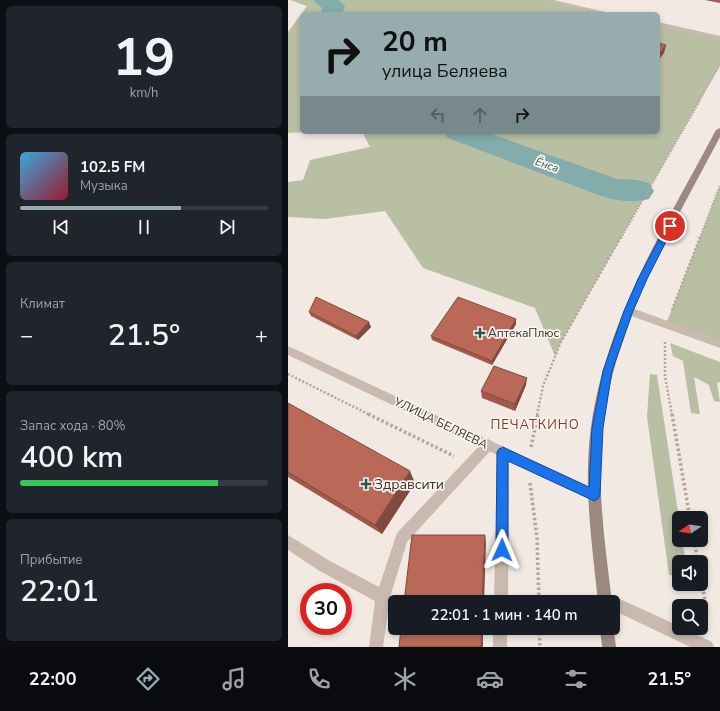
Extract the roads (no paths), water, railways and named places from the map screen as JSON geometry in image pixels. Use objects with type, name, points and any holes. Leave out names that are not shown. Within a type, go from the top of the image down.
[{"type":"main road","points":[[607,595],[594,495],[597,428],[607,371],[629,311],[643,279],[719,132]]},
{"type":"main road","points":[[608,635],[609,647]]},
{"type":"street","points":[[547,0],[602,12]]},
{"type":"street","points":[[660,24],[720,38]]},
{"type":"street","points":[[629,311],[720,344]]},
{"type":"street","name":"УЛИЦА БЕЛЯЕВА","points":[[288,350],[594,495]]},
{"type":"street","points":[[376,647],[383,596],[402,538],[488,445]]},
{"type":"street","points":[[501,595],[503,452]]},
{"type":"street","points":[[288,542],[323,564],[383,596]]},
{"type":"street","points":[[620,607],[707,647]]},
{"type":"street","points":[[500,635],[500,647]]},
{"type":"waterway","name":"Ёнса","points":[[324,0],[334,6],[332,12]]},
{"type":"waterway","name":"Ёнса","points":[[463,134],[613,189],[637,191]]},
{"type":"place","name":"АптекаПлюс","points":[[480,333]]},
{"type":"place","name":"Здравсити","points":[[366,484]]},
{"type":"district","name":"ПЕЧАТКИНО","points":[[535,425]]}]
